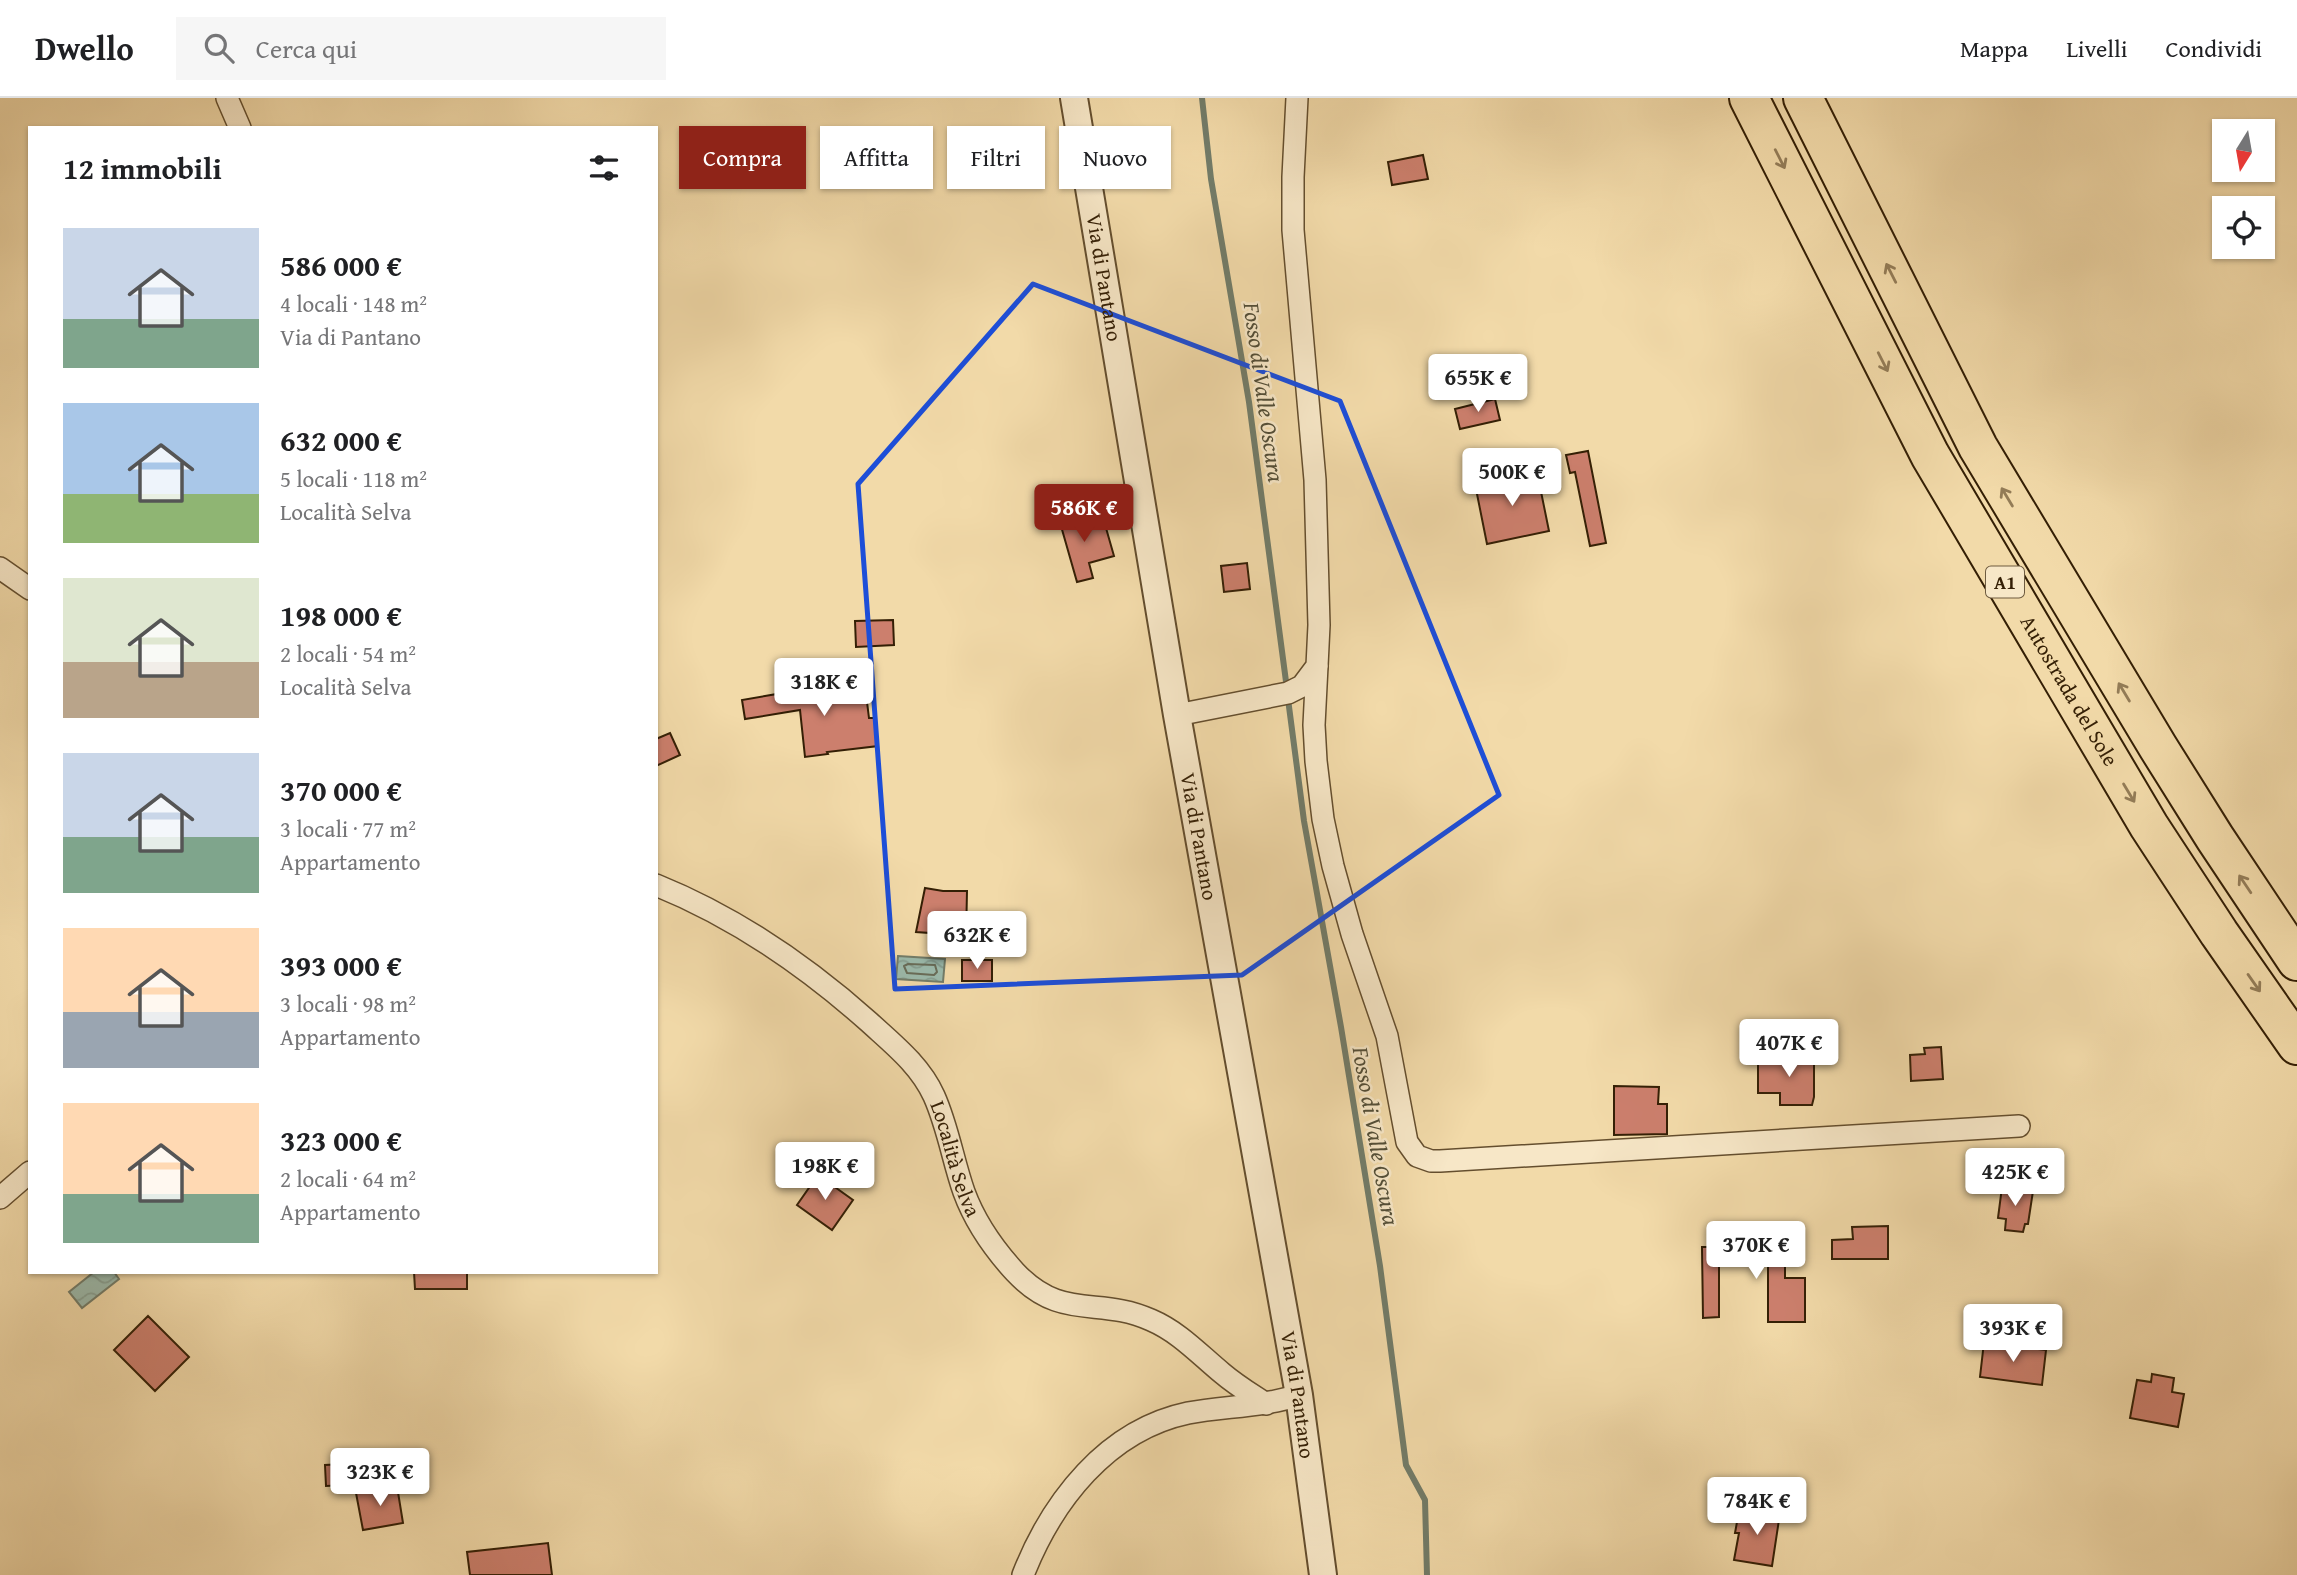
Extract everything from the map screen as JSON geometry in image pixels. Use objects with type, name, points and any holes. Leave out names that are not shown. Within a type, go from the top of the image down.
[{"type":"highway","name":"Autostrada del Sole","points":[[1749,98],[1930,455],[2149,826],[2297,1045]]},
{"type":"highway","name":"A1","points":[[1803,98],[1978,447],[2158,747],[2297,961]]},
{"type":"street","points":[[227,98],[239,126]]},
{"type":"street","name":"Via di Pantano","points":[[1074,98],[1177,715],[1299,1395],[1323,1575]]},
{"type":"street","points":[[1297,98],[1293,230],[1318,556],[1315,743],[1318,782],[1325,828],[1352,934],[1387,1036],[1406,1137],[1412,1150],[1417,1156],[1440,1161],[2019,1126]]},
{"type":"street","points":[[0,568],[28,588]]},
{"type":"street","points":[[1177,715],[1288,693],[1302,686],[1317,666]]},
{"type":"street","name":"Località Selva","points":[[658,886],[709,910],[783,954],[842,998],[911,1062],[934,1096],[963,1190],[976,1219],[999,1253],[1029,1285],[1044,1296],[1067,1305],[1119,1310],[1151,1320],[1176,1334],[1223,1374],[1266,1404]]},
{"type":"street","points":[[0,1198],[28,1174]]},
{"type":"street","points":[[1023,1575],[1044,1531],[1066,1498],[1091,1467],[1121,1442],[1143,1429],[1175,1416],[1266,1404],[1299,1395]]},
{"type":"highlighted area","points":[[1033,284],[1340,401],[1499,795],[1242,975],[895,989],[858,484]]},
{"type":"water","points":[[898,956],[945,959],[943,982],[896,979]]},
{"type":"water","points":[[92,1274],[115,1274],[119,1279],[82,1308],[69,1292]]},
{"type":"building","points":[[1423,155],[1428,179],[1392,185],[1388,162]]},
{"type":"building","points":[[1495,399],[1500,420],[1460,429],[1455,409]]},
{"type":"building","points":[[1588,451],[1606,543],[1590,546],[1575,472],[1570,473],[1566,455]]},
{"type":"building","points":[[1537,472],[1549,531],[1487,544],[1475,484]]},
{"type":"building","points":[[1073,508],[1079,529],[1104,521],[1114,556],[1089,563],[1093,578],[1077,582],[1057,512]]},
{"type":"building","points":[[1247,563],[1250,589],[1224,592],[1221,566]]},
{"type":"building","points":[[893,620],[894,645],[856,647],[855,621]]},
{"type":"building","points":[[865,686],[869,718],[875,718],[878,746],[805,757],[800,710],[745,719],[742,700]]},
{"type":"building","points":[[670,733],[680,755],[658,765],[658,738]]},
{"type":"building","points":[[925,888],[967,891],[966,938],[944,939],[944,934],[916,932]]},
{"type":"building","points":[[962,960],[992,960],[992,981],[962,981]]},
{"type":"building","points":[[1941,1047],[1943,1079],[1911,1081],[1910,1055],[1925,1054],[1924,1048]]},
{"type":"building","points":[[1787,1055],[1814,1057],[1812,1105],[1780,1105],[1780,1093],[1758,1093],[1758,1061],[1787,1061]]},
{"type":"building","points":[[1614,1086],[1659,1087],[1658,1104],[1667,1104],[1667,1134],[1614,1135]]},
{"type":"building","points":[[818,1175],[853,1200],[832,1230],[797,1205]]},
{"type":"building","points":[[2002,1187],[2033,1191],[2028,1224],[2025,1224],[2023,1232],[2005,1230],[2006,1219],[1998,1218]]},
{"type":"building","points":[[1888,1226],[1888,1259],[1832,1259],[1832,1240],[1853,1239],[1852,1227]]},
{"type":"building","points":[[1702,1247],[1785,1247],[1785,1278],[1805,1278],[1805,1322],[1768,1322],[1768,1263],[1719,1263],[1719,1317],[1703,1318]]},
{"type":"building","points":[[414,1274],[467,1274],[467,1289],[415,1289]]},
{"type":"building","points":[[148,1316],[189,1357],[155,1391],[114,1350]]},
{"type":"building","points":[[1984,1342],[2046,1350],[2042,1385],[1980,1377]]},
{"type":"building","points":[[2152,1374],[2174,1378],[2172,1392],[2184,1394],[2178,1427],[2130,1418],[2137,1380],[2151,1382]]},
{"type":"building","points":[[345,1464],[346,1485],[326,1486],[325,1465]]},
{"type":"building","points":[[397,1486],[403,1523],[363,1530],[356,1493]]},
{"type":"building","points":[[1753,1509],[1780,1513],[1772,1566],[1734,1560],[1739,1533],[1735,1533],[1739,1511],[1752,1513]]},
{"type":"building","points":[[548,1543],[552,1575],[470,1575],[467,1552]]},
{"type":"waterway","name":"Fosso di Valle Oscura","points":[[1202,98],[1211,179],[1249,402],[1287,689]]},
{"type":"waterway","name":"Fosso di Valle Oscura","points":[[1288,699],[1304,821],[1380,1266],[1406,1465],[1425,1500],[1427,1575]]}]
